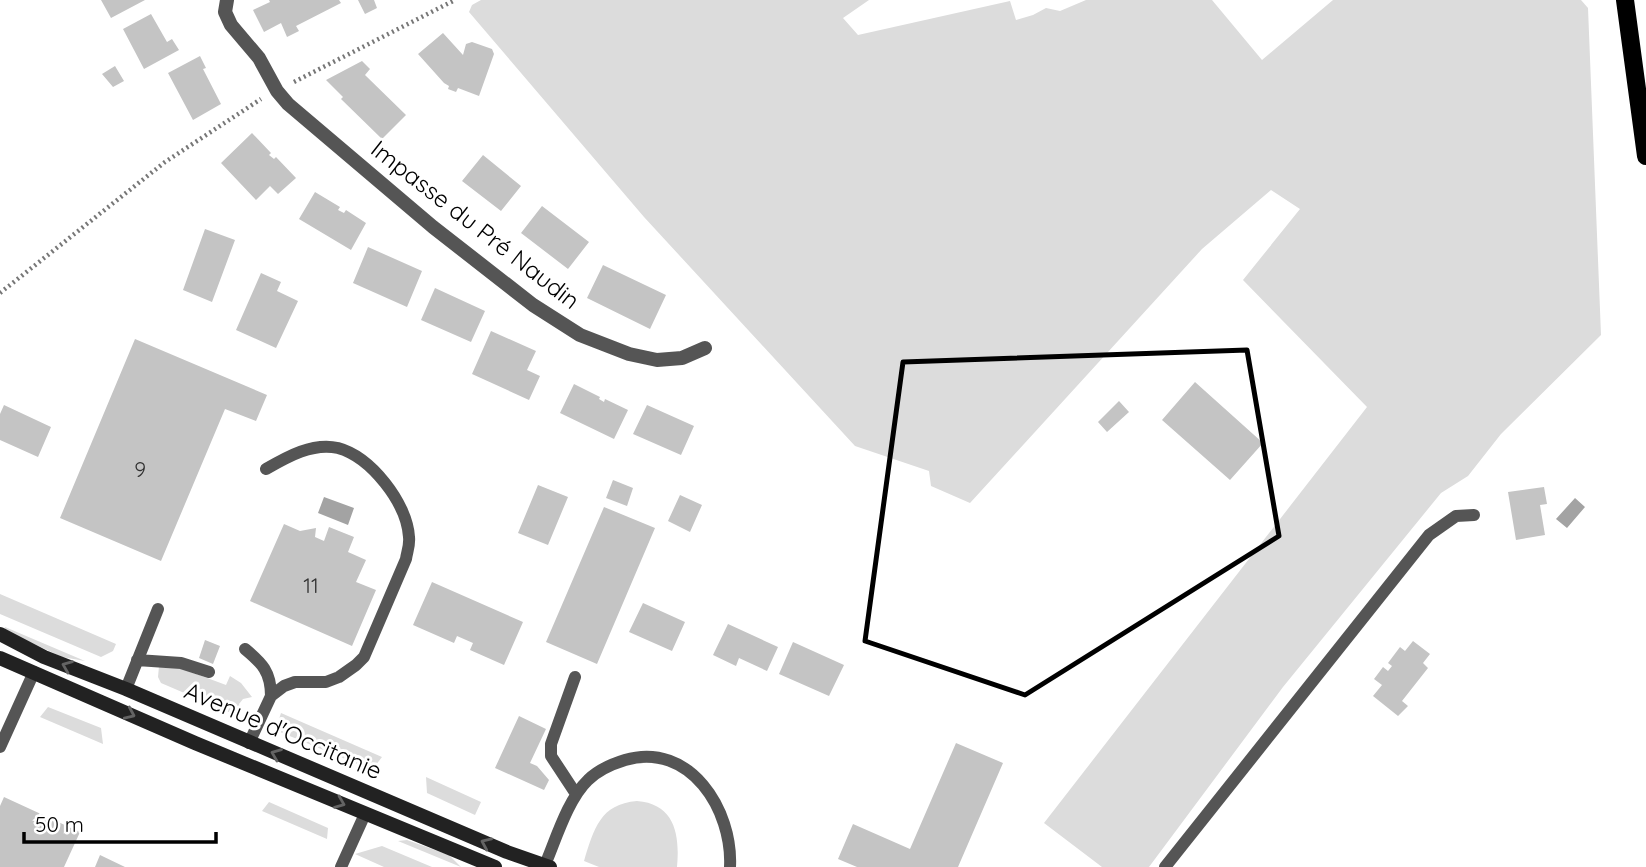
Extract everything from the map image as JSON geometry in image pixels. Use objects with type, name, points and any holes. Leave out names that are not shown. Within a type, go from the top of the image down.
[{"type":"main road","points":[[1625,0],[1646,156]]},
{"type":"main road","name":"Avenue d'Occitanie","points":[[0,634],[44,657],[507,852],[547,866]]},
{"type":"main road","name":"Avenue d'Occitanie","points":[[0,658],[195,743],[495,867]]},
{"type":"street","name":"Impasse du Pré Naudin","points":[[227,0],[225,12],[231,25],[259,58],[277,91],[306,120],[433,227],[533,305],[580,335],[629,354],[657,360],[682,358],[705,348]]},
{"type":"lane","points":[[249,743],[271,696],[284,686],[296,682],[326,682],[356,666],[364,657],[406,559],[409,536],[400,508],[380,477],[372,467],[353,454],[337,448],[312,448],[266,469]]},
{"type":"lane","points":[[1165,867],[1429,535],[1456,516],[1474,516]]},
{"type":"lane","points":[[125,689],[158,609]]},
{"type":"lane","points":[[245,649],[267,668],[271,696]]},
{"type":"lane","points":[[137,660],[181,663],[209,672]]},
{"type":"lane","points":[[0,747],[34,672]]},
{"type":"lane","points":[[575,677],[551,744],[551,756],[576,794]]},
{"type":"lane","points":[[547,866],[576,794],[589,778],[613,763],[655,755],[675,762],[696,778],[714,800],[727,827],[730,867]]},
{"type":"lane","points":[[341,867],[365,814]]},
{"type":"path","points":[[0,293],[165,162],[277,91],[456,0]]},
{"type":"highlighted area","points":[[1247,350],[1279,536],[1025,695],[865,641],[903,362]]},
{"type":"shaded area","points":[[481,0],[869,0],[843,18],[858,35],[1010,1],[1016,20],[1046,8],[1060,11],[1086,0],[1212,0],[1262,60],[1333,0],[1581,0],[1588,8],[1601,335],[1501,434],[1468,476],[1441,493],[1283,687],[1149,867],[1102,867],[1044,823],[1367,407],[1243,280],[1300,209],[1271,190],[1202,249],[970,503],[931,486],[929,471],[855,446],[644,217],[469,12],[472,5]]},
{"type":"shaded area","points":[[324,497],[354,508],[348,525],[318,513]]},
{"type":"shaded area","points":[[1575,498],[1585,507],[1567,528],[1556,519]]},
{"type":"shaded area","points":[[0,594],[116,644],[113,651],[101,657],[0,614]]},
{"type":"shaded area","points":[[5,627],[85,661],[62,657],[4,630]]},
{"type":"shaded area","points":[[159,666],[183,669],[226,685],[230,676],[241,683],[252,697],[243,699],[239,704],[242,711],[231,713],[161,683],[158,677]]},
{"type":"shaded area","points":[[48,707],[101,728],[103,744],[40,717]]},
{"type":"shaded area","points":[[281,713],[382,757],[372,770],[280,732],[278,722]]},
{"type":"shaded area","points":[[426,777],[481,802],[475,815],[427,793]]},
{"type":"shaded area","points":[[637,801],[660,808],[672,823],[676,833],[677,867],[599,867],[584,861],[600,820],[615,807]]},
{"type":"shaded area","points":[[269,802],[328,828],[327,839],[262,811]]},
{"type":"shaded area","points":[[407,840],[449,855],[461,867],[398,841]]},
{"type":"shaded area","points":[[382,846],[432,867],[384,867],[355,854]]},
{"type":"building","points":[[101,0],[145,0],[111,18]]},
{"type":"building","points":[[269,0],[339,0],[341,3],[296,26],[299,31],[287,37],[281,23],[264,32],[253,10],[270,2]]},
{"type":"building","points":[[358,0],[374,0],[377,8],[365,14]]},
{"type":"building","points":[[151,14],[167,42],[172,39],[179,50],[144,69],[123,29]]},
{"type":"building","points":[[443,33],[463,55],[466,44],[472,42],[492,49],[494,54],[479,96],[458,88],[456,92],[448,89],[449,86],[418,54]]},
{"type":"building","points":[[200,56],[206,68],[203,69],[221,104],[193,120],[168,73]]},
{"type":"building","points":[[362,61],[370,69],[365,75],[406,115],[382,139],[341,99],[343,97],[326,80]]},
{"type":"building","points":[[115,66],[124,81],[113,87],[102,74]]},
{"type":"building","points":[[252,133],[271,153],[269,155],[274,159],[276,157],[296,178],[278,194],[270,186],[256,200],[221,163]]},
{"type":"building","points":[[483,155],[521,186],[501,211],[462,181]]},
{"type":"building","points":[[315,192],[340,207],[338,210],[344,213],[346,210],[366,223],[351,250],[299,219]]},
{"type":"building","points":[[542,206],[589,242],[568,269],[521,233]]},
{"type":"building","points":[[205,229],[235,240],[212,302],[183,290]]},
{"type":"building","points":[[368,247],[422,271],[407,307],[353,283]]},
{"type":"building","points":[[603,265],[666,295],[650,329],[587,298]]},
{"type":"building","points":[[261,273],[281,282],[277,291],[298,301],[276,348],[236,330]]},
{"type":"building","points":[[435,288],[485,311],[471,342],[421,320]]},
{"type":"building","points":[[491,331],[536,351],[527,370],[540,376],[529,400],[472,374]]},
{"type":"building","points":[[135,339],[267,395],[256,421],[225,409],[161,561],[60,518]]},
{"type":"building","points":[[1195,382],[1263,443],[1230,480],[1162,420]]},
{"type":"building","points":[[574,384],[600,397],[604,402],[605,399],[628,410],[614,439],[560,413]]},
{"type":"building","points":[[1119,401],[1129,412],[1107,432],[1098,422]]},
{"type":"building","points":[[4,405],[51,427],[38,457],[0,440],[0,414]]},
{"type":"building","points":[[647,405],[694,426],[681,455],[633,434]]},
{"type":"building","points":[[613,480],[633,488],[627,506],[606,498]]},
{"type":"building","points":[[538,485],[568,497],[548,545],[518,533]]},
{"type":"building","points":[[1544,487],[1547,504],[1540,505],[1545,535],[1516,540],[1508,492]]},
{"type":"building","points":[[680,495],[702,505],[690,532],[668,521]]},
{"type":"building","points":[[604,507],[655,528],[597,664],[546,642]]},
{"type":"building","points":[[284,524],[300,531],[316,528],[315,537],[324,541],[329,527],[354,537],[348,552],[366,560],[356,582],[376,590],[352,646],[250,601]]},
{"type":"building","points":[[432,582],[523,622],[504,665],[470,650],[473,643],[457,636],[454,643],[413,625]]},
{"type":"building","points":[[643,603],[685,622],[672,651],[629,632]]},
{"type":"building","points":[[728,624],[778,647],[767,671],[739,658],[736,666],[713,655]]},
{"type":"building","points":[[205,640],[220,646],[213,664],[199,658]]},
{"type":"building","points":[[1413,641],[1430,654],[1423,663],[1428,668],[1402,701],[1408,706],[1398,716],[1373,696],[1382,685],[1374,679],[1383,667],[1388,671],[1392,666],[1388,663],[1400,647],[1405,651]]},
{"type":"building","points":[[793,642],[844,665],[829,696],[779,674]]},
{"type":"building","points":[[519,716],[546,729],[530,763],[537,766],[549,780],[544,790],[495,768]]},
{"type":"building","points":[[956,743],[1003,763],[958,867],[857,867],[838,859],[853,824],[910,849]]},
{"type":"building","points":[[4,797],[80,832],[64,867],[0,867],[0,806]]},
{"type":"building","points":[[100,855],[125,867],[95,867]]}]
